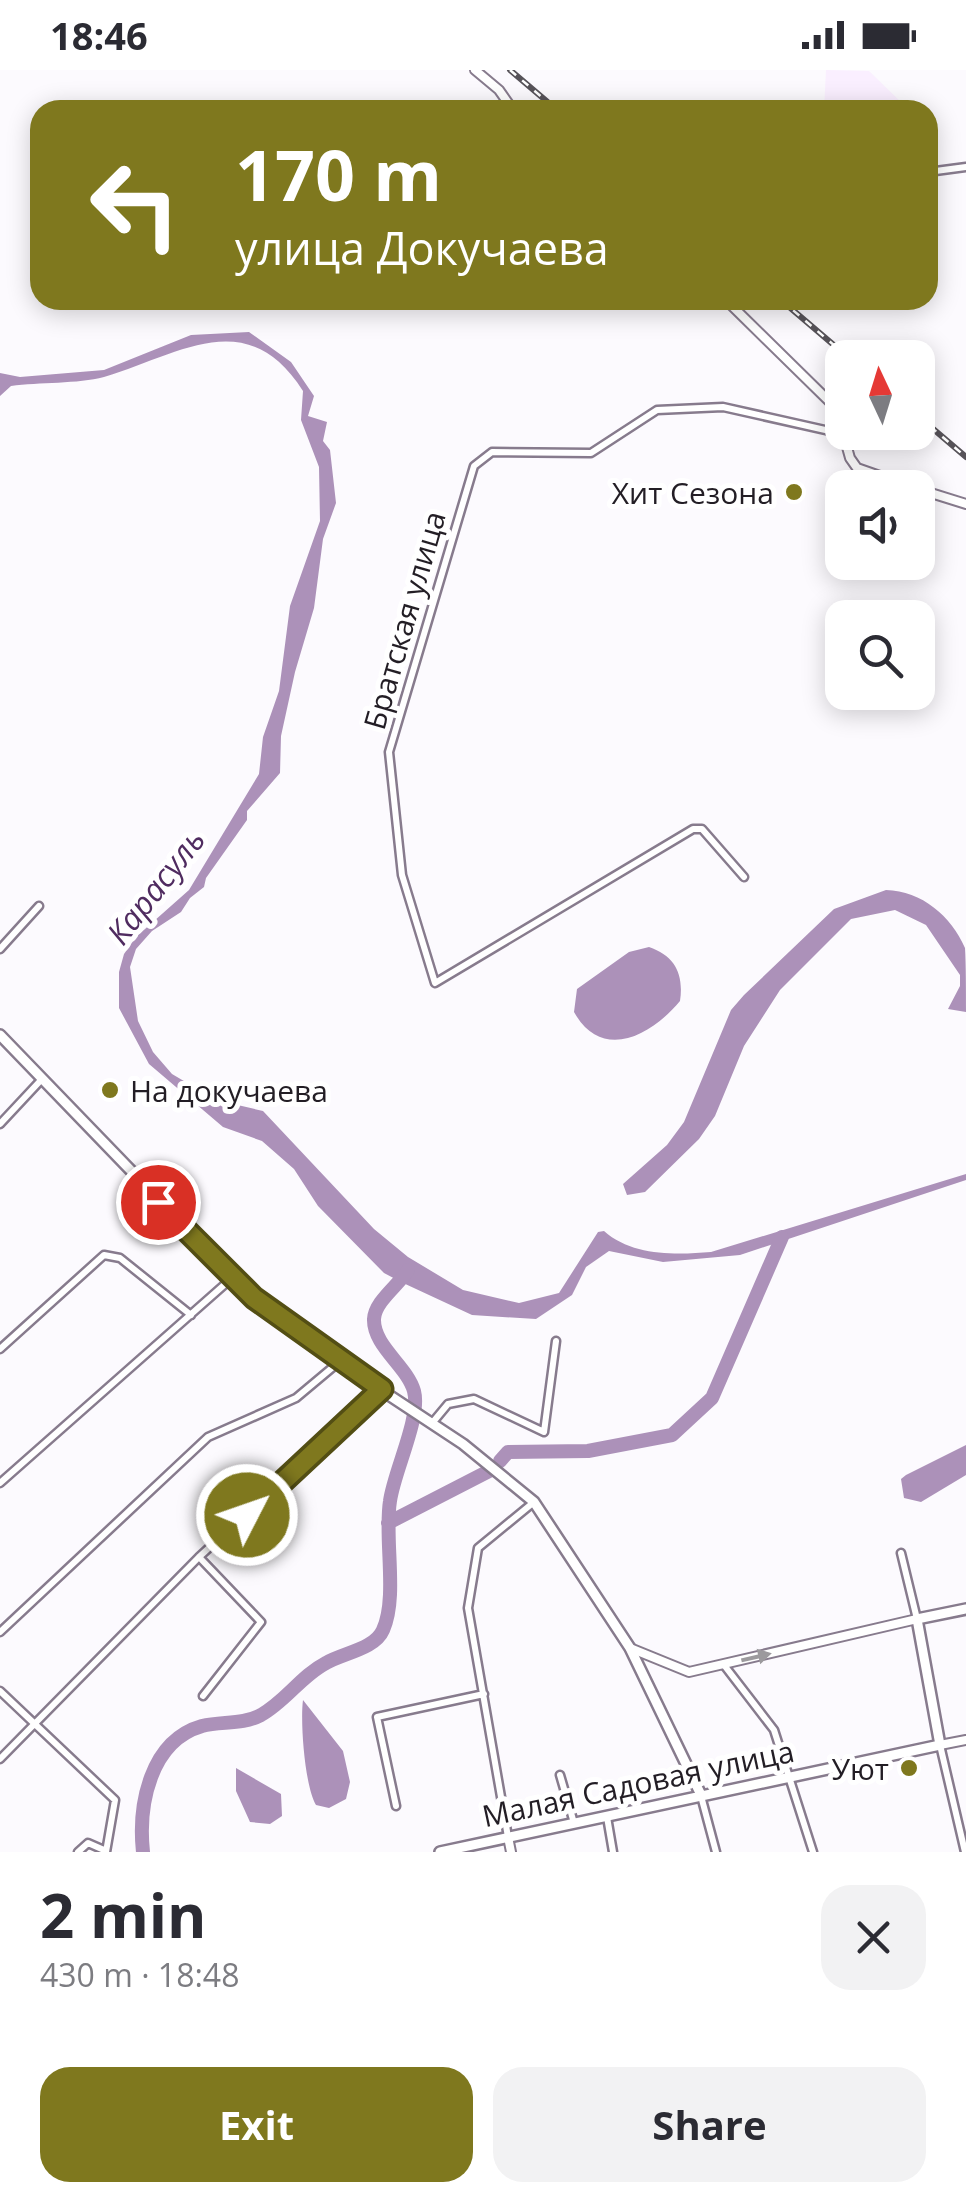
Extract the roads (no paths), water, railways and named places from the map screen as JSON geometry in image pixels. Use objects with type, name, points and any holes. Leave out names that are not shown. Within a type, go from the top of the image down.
[{"type":"main road","points":[[0,1035],[232,1278],[340,1362],[433,1422],[534,1502],[630,1648],[701,1795]]},
{"type":"main road","points":[[940,1745],[917,1619],[966,1609]]},
{"type":"main road","name":"Малая Садовая улица","points":[[440,1852],[789,1774],[940,1745]]},
{"type":"street","points":[[475,70],[506,100]]},
{"type":"street","points":[[938,171],[966,167]]},
{"type":"street","points":[[736,310],[825,397]]},
{"type":"street","name":"Братская улица","points":[[744,877],[702,829],[693,830],[435,983],[402,875],[389,752],[474,466],[492,452],[590,453],[657,410],[723,407],[825,430]]},
{"type":"street","points":[[850,450],[857,468],[863,470]]},
{"type":"street","points":[[935,494],[966,504]]},
{"type":"street","points":[[0,949],[39,906]]},
{"type":"street","points":[[0,1124],[43,1078]]},
{"type":"street","points":[[0,1350],[104,1255],[120,1258],[191,1315]]},
{"type":"street","points":[[0,1484],[232,1278]]},
{"type":"street","points":[[433,1422],[448,1404],[474,1400],[544,1432],[556,1341]]},
{"type":"street","points":[[0,1632],[208,1437],[296,1398],[340,1362]]},
{"type":"street","points":[[0,1759],[199,1557],[382,1389]]},
{"type":"street","points":[[512,1852],[468,1608],[478,1548],[534,1502]]},
{"type":"street","points":[[630,1648],[689,1672],[917,1619],[901,1553]]},
{"type":"street","points":[[199,1557],[261,1622],[202,1696]]},
{"type":"street","points":[[724,1665],[774,1730],[813,1852]]},
{"type":"street","points":[[0,1692],[34,1722],[39,1733],[115,1800],[105,1851],[88,1843],[78,1852]]},
{"type":"street","points":[[396,1806],[377,1717],[484,1694]]},
{"type":"street","name":"Малая Садовая улица","points":[[940,1745],[966,1740]]},
{"type":"street","points":[[940,1745],[965,1852]]},
{"type":"street","points":[[560,1774],[574,1824]]},
{"type":"street","points":[[701,1795],[716,1852]]},
{"type":"street","points":[[607,1817],[612,1852]]},
{"type":"waterway","points":[[500,1461],[508,1452],[588,1451],[672,1435],[712,1398],[782,1237]]},
{"type":"waterway","points":[[143,1852],[146,1795],[159,1760],[170,1745],[202,1726],[261,1715],[317,1668],[373,1642],[383,1630],[390,1601],[390,1501],[415,1402],[410,1382],[379,1338],[374,1319],[383,1300],[408,1270]]},
{"type":"waterway","points":[[388,1523],[491,1470]]},
{"type":"railway","points":[[510,70],[545,100]]},
{"type":"railway","points":[[793,310],[828,340]]},
{"type":"railway","points":[[935,431],[966,457]]},
{"type":"place","name":"Хит Сезона","points":[[794,492]]},
{"type":"place","name":"На докучаева","points":[[110,1090]]},
{"type":"place","name":"Уют","points":[[909,1768]]},
{"type":"water label","name":"Карасуль","points":[[155,886]]}]
